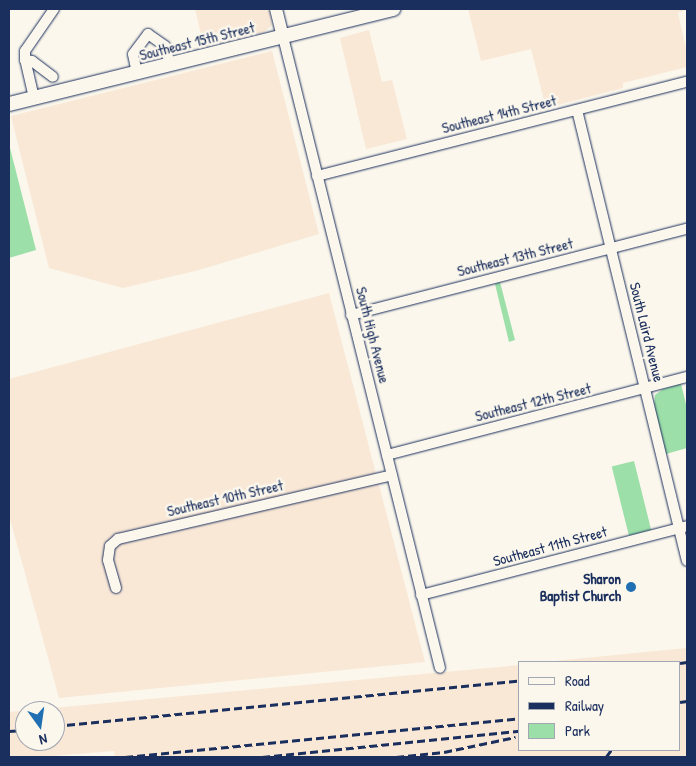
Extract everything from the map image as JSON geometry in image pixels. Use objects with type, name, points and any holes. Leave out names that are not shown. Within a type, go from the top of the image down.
[{"type":"main road","name":"Southeast 15th Street","points":[[9,104],[393,9]]},
{"type":"street","points":[[34,98],[25,60],[30,42],[54,9]]},
{"type":"street","name":"South High Avenue","points":[[276,9],[440,668]]},
{"type":"street","points":[[137,73],[133,54],[148,34],[165,46],[170,65]]},
{"type":"street","points":[[25,60],[32,61],[52,77]]},
{"type":"street","name":"Southeast 14th Street","points":[[317,176],[687,82]]},
{"type":"street","name":"South Laird Avenue","points":[[577,110],[645,388],[683,527],[687,561]]},
{"type":"street","name":"Southeast 13th Street","points":[[351,315],[687,229]]},
{"type":"street","name":"Southeast 12th Street","points":[[387,455],[687,378]]},
{"type":"street","name":"Southeast 10th Street","points":[[116,588],[108,560],[110,546],[118,539],[392,475]]},
{"type":"street","name":"Southeast 11th Street","points":[[421,595],[683,527]]},
{"type":"shaded area","points":[[195,9],[269,9],[272,25],[264,32],[204,47]]},
{"type":"shaded area","points":[[468,9],[687,9],[678,13],[687,52],[687,67],[623,83],[623,88],[546,108],[531,49],[481,61]]},
{"type":"shaded area","points":[[369,30],[382,82],[392,80],[407,139],[366,149],[340,38]]},
{"type":"shaded area","points":[[272,51],[319,234],[199,270],[123,288],[49,268],[11,116]]},
{"type":"shaded area","points":[[329,293],[425,662],[59,698],[9,515],[9,379]]},
{"type":"shaded area","points":[[687,648],[687,757],[115,757],[114,751],[40,757],[9,757],[9,712],[15,711],[15,751],[65,751],[65,707],[518,665],[518,751],[681,751],[681,661],[554,661]]},
{"type":"green space","points":[[9,144],[36,250],[9,258]]},
{"type":"green space","points":[[500,282],[515,340],[509,342],[495,284]]},
{"type":"green space","points":[[681,384],[687,408],[687,448],[666,454],[654,405],[655,395],[663,389]]},
{"type":"green space","points":[[634,461],[651,530],[629,535],[612,467]]},
{"type":"railway","points":[[681,663],[687,662]]},
{"type":"railway","points":[[65,725],[518,680]]},
{"type":"railway","points":[[681,702],[687,701]]},
{"type":"railway","points":[[125,757],[518,718]]},
{"type":"railway","points":[[9,731],[15,731]]},
{"type":"railway","points":[[262,757],[518,731]]},
{"type":"railway","points":[[396,757],[444,752],[515,737]]},
{"type":"railway","points":[[606,757],[610,751]]},
{"type":"place","name":"Sharon Baptist Church","points":[[631,587]]}]
